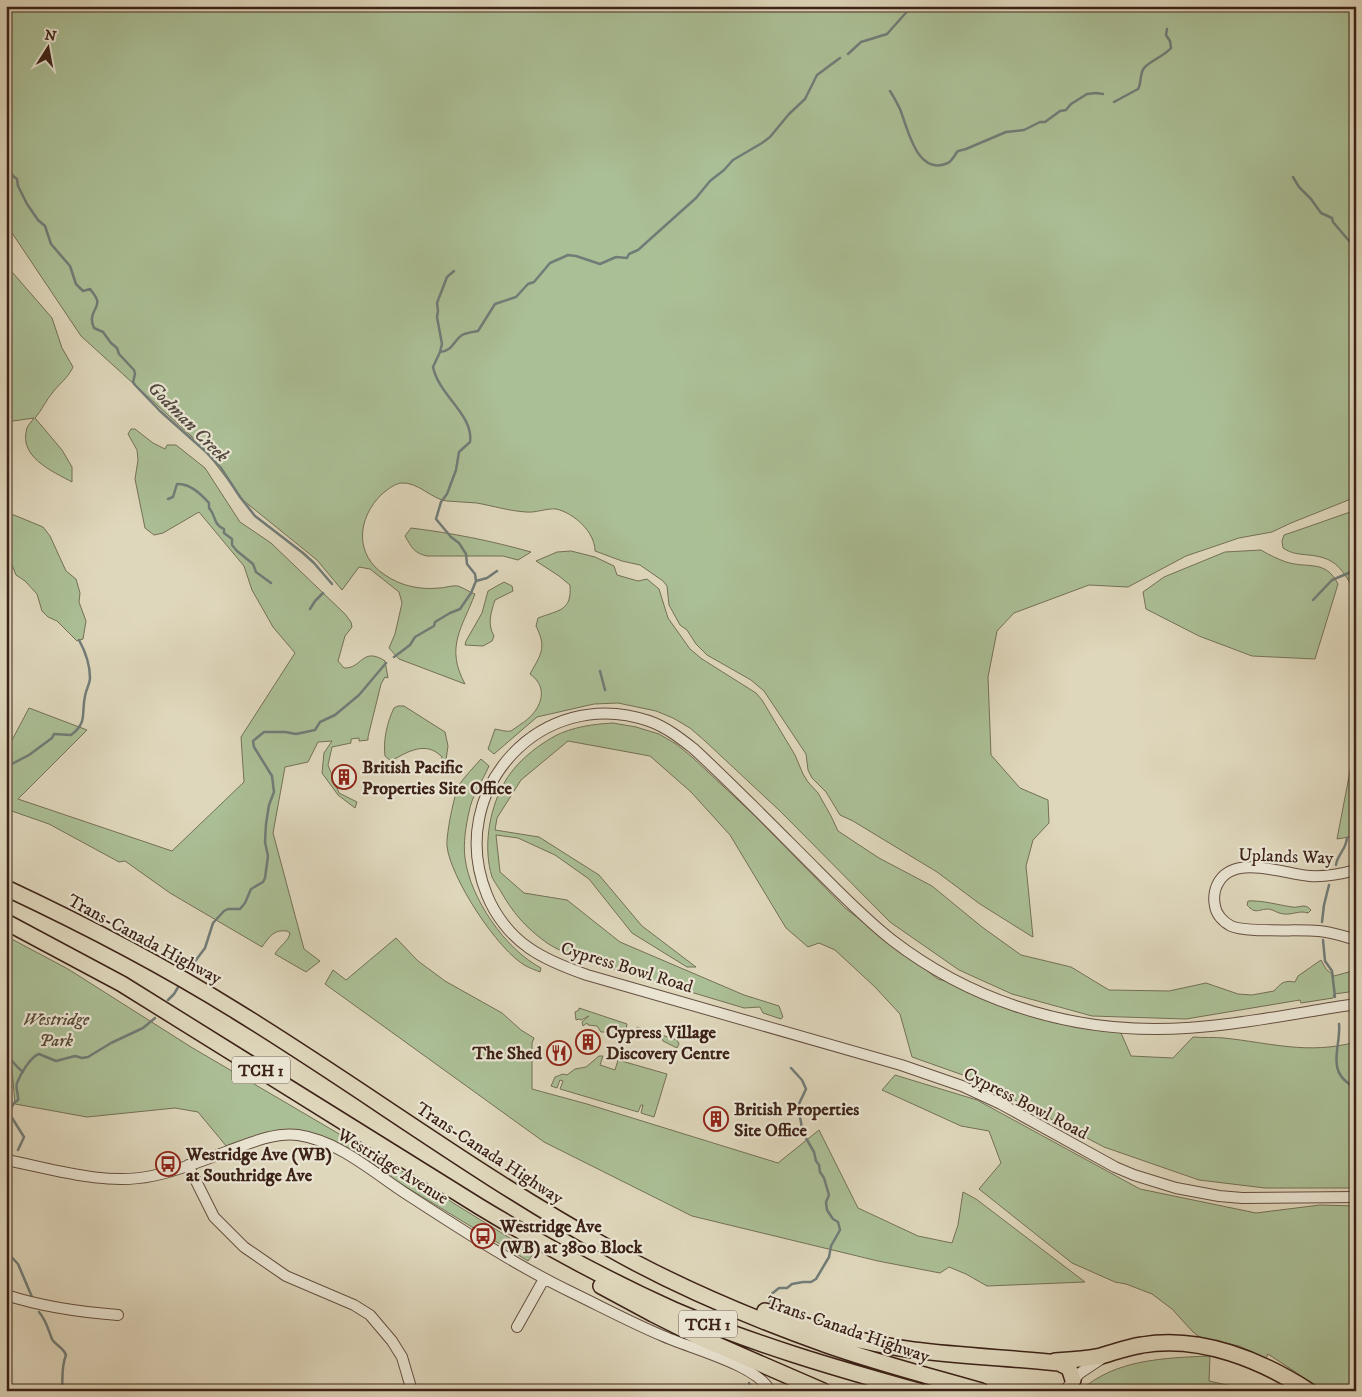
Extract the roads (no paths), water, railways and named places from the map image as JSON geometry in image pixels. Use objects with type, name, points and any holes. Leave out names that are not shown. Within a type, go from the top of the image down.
[{"type":"highway","name":"Trans-Canada Highway","points":[[6,888],[111,940],[213,997],[287,1043],[518,1194],[606,1247],[685,1287],[771,1324],[858,1355],[981,1391]]},
{"type":"highway","name":"Trans-Canada Highway","points":[[6,922],[145,998],[510,1225],[619,1285],[704,1322],[790,1354],[918,1391]]},
{"type":"highway","points":[[510,1225],[556,1260],[653,1314],[702,1338],[824,1391]]},
{"type":"highway","points":[[606,1247],[754,1307],[845,1337],[912,1350],[1065,1365],[1072,1374],[1068,1386]]},
{"type":"highway","points":[[1036,1361],[1091,1358],[1150,1344],[1184,1344],[1210,1348],[1246,1358],[1284,1375],[1309,1391]]},
{"type":"street","name":"Cypress Bowl Road","points":[[1356,1004],[1215,1025],[1156,1029],[1098,1026],[1070,1021],[987,996],[939,972],[892,939],[848,901],[694,749],[665,728],[633,717],[615,714],[579,716],[546,728],[532,736],[510,755],[501,766],[487,792],[478,822],[476,838],[479,869],[483,885],[496,912],[516,937],[540,955],[554,962],[587,975],[901,1065],[962,1086],[1001,1104],[1095,1157],[1134,1175],[1162,1184],[1197,1192],[1242,1198],[1356,1197]]},
{"type":"street","name":"Uplands Way","points":[[1356,870],[1339,874],[1312,876],[1258,868],[1234,868],[1219,881],[1214,898],[1216,911],[1231,926],[1247,929],[1319,931],[1356,940]]},
{"type":"street","name":"Westridge Avenue","points":[[6,1160],[88,1176],[114,1179],[150,1177],[251,1142],[281,1135],[291,1134],[318,1139],[342,1152],[407,1195],[544,1279],[663,1336],[734,1364],[753,1374],[767,1385],[770,1391]]},
{"type":"street","points":[[188,1165],[214,1217],[244,1247],[286,1276],[354,1305],[370,1315],[392,1341],[402,1357],[412,1391]]},
{"type":"street","points":[[516,1327],[544,1279]]},
{"type":"street","points":[[6,1295],[34,1304],[80,1312],[118,1315]]},
{"type":"street","points":[[1068,1386],[1095,1363],[1128,1348]]},
{"type":"waterway","points":[[848,54],[861,42],[887,34],[912,6]]},
{"type":"waterway","points":[[1114,102],[1138,89],[1143,69],[1171,48],[1170,41],[1166,35],[1167,29]]},
{"type":"waterway","points":[[394,657],[410,645],[415,637],[434,626],[435,622],[460,609],[471,593],[476,581],[475,574],[467,564],[466,554],[459,543],[451,537],[436,519],[441,502],[447,494],[456,470],[459,452],[470,442],[470,432],[467,423],[436,377],[433,367],[440,352],[451,347],[462,335],[478,331],[495,304],[516,297],[528,284],[534,282],[550,263],[568,255],[600,264],[616,257],[627,258],[629,254],[638,250],[696,198],[710,181],[733,160],[770,137],[789,114],[805,99],[817,75],[840,58]]},
{"type":"waterway","points":[[890,91],[900,109],[915,149],[921,157],[937,166],[948,163],[958,151],[1006,132],[1024,130],[1040,122],[1045,122],[1060,111],[1066,110],[1071,104],[1087,94],[1103,94]]},
{"type":"waterway","name":"Godman Creek","points":[[6,163],[13,176],[17,179],[18,186],[27,204],[38,220],[45,226],[51,244],[70,266],[76,284],[83,291],[90,289],[96,297],[97,306],[92,318],[94,328],[103,332],[117,348],[119,354],[134,370],[133,382],[135,385],[221,468],[255,516],[303,553],[332,584]]},
{"type":"waterway","points":[[1293,177],[1321,213],[1332,218],[1333,222],[1356,249]]},
{"type":"waterway","points":[[440,352],[442,344],[437,317],[437,303],[447,277],[454,271]]},
{"type":"waterway","points":[[168,499],[173,497],[177,484],[191,487],[199,493],[209,503],[209,508],[218,525],[232,539],[232,545],[253,564],[256,572],[271,583]]},
{"type":"waterway","points":[[1313,600],[1332,580],[1351,572],[1356,567]]},
{"type":"waterway","points":[[476,581],[487,578],[497,571]]},
{"type":"waterway","name":"Godman Creek","points":[[310,609],[323,593]]},
{"type":"waterway","points":[[6,767],[29,755],[52,738],[54,734],[71,735],[80,726],[90,678],[87,658],[79,640]]},
{"type":"waterway","name":"Godman Creek","points":[[190,968],[205,948],[213,923],[224,911],[240,909],[251,889],[263,882],[265,878],[268,856],[265,842],[266,824],[269,805],[274,792],[272,776],[254,747],[253,741],[264,732],[296,734],[315,730],[320,722],[335,715],[359,695],[386,663]]},
{"type":"waterway","points":[[600,671],[605,690]]},
{"type":"waterway","points":[[1336,865],[1347,838]]},
{"type":"waterway","points":[[1322,922],[1329,885]]},
{"type":"waterway","points":[[1323,940],[1325,961],[1332,971],[1335,997]]},
{"type":"waterway","name":"Godman Creek","points":[[168,1000],[180,984]]},
{"type":"waterway","name":"Godman Creek","points":[[18,1150],[24,1137],[9,1113],[14,1103],[18,1100],[16,1087],[18,1080],[32,1059],[39,1054],[56,1061],[75,1056],[88,1057],[111,1043],[143,1028],[155,1018]]},
{"type":"waterway","points":[[1339,1024],[1336,1058],[1338,1070],[1343,1078],[1356,1090]]},
{"type":"waterway","points":[[6,1041],[10,1058],[23,1072]]},
{"type":"waterway","points":[[771,1303],[769,1296],[779,1288],[787,1288],[792,1284],[811,1282],[816,1279],[829,1257],[831,1246],[840,1230],[838,1222],[833,1219],[827,1210],[826,1202],[829,1195],[824,1178],[820,1172],[814,1152],[803,1133],[798,1106],[806,1089],[802,1080],[791,1068]]},
{"type":"waterway","name":"Godman Creek","points":[[6,1251],[18,1264],[32,1297]]},
{"type":"waterway","name":"Godman Creek","points":[[39,1312],[45,1321],[52,1339],[66,1355],[64,1359],[62,1391]]},
{"type":"waterway","points":[[749,1383],[753,1391]]},
{"type":"place","name":"British Pacific Properties Site Office","points":[[344,777]]},
{"type":"place","name":"Cypress Village Discovery Centre","points":[[588,1042]]},
{"type":"place","name":"The Shed","points":[[559,1053]]},
{"type":"place","name":"British Properties Site Office","points":[[716,1119]]},
{"type":"place","name":"Westridge Ave (WB) at Southridge Ave","points":[[168,1164]]},
{"type":"place","name":"Westridge Ave (WB) at 3800 Block","points":[[483,1236]]},
{"type":"park label","name":"Westridge Park","points":[[56,1029]]}]
